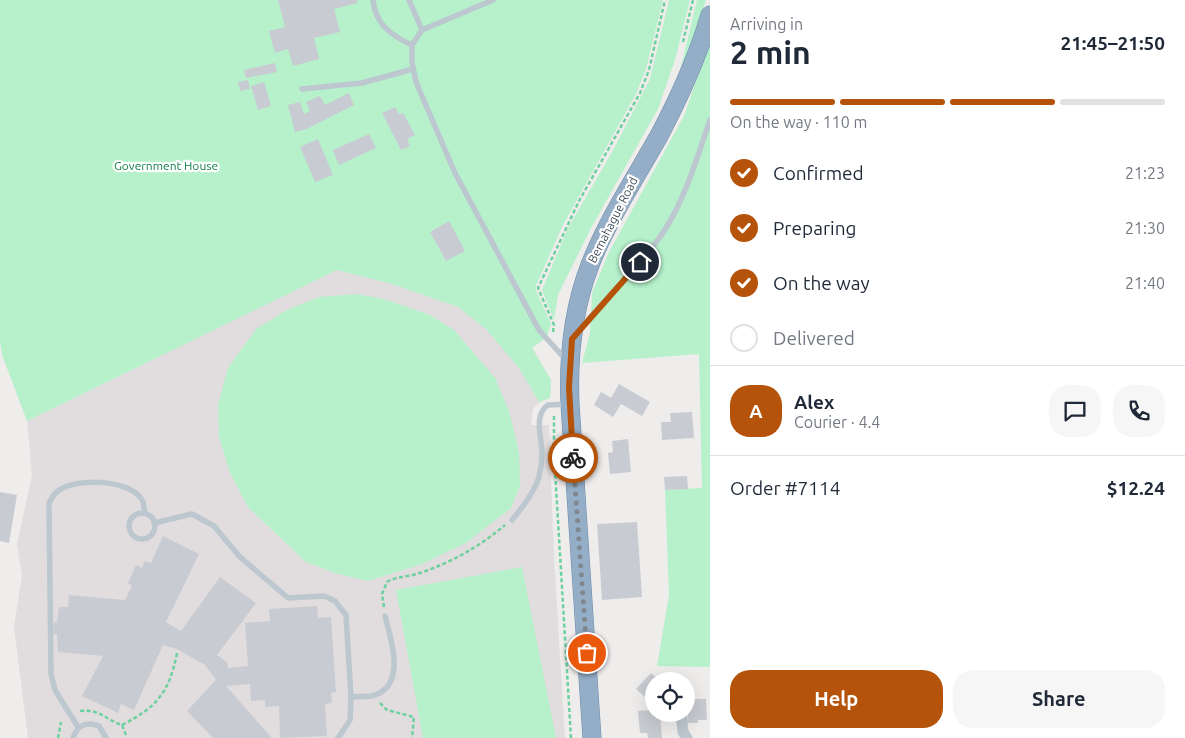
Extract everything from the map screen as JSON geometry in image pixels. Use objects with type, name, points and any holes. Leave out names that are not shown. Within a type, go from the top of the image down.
[{"type":"highway","name":"Bemahague Road","points":[[592,738],[562,408],[570,364],[572,339],[578,303],[590,265],[611,219],[684,88],[710,15]]},
{"type":"street","points":[[682,722],[683,732],[687,738]]},
{"type":"lane","points":[[373,0],[382,27],[412,45]]},
{"type":"lane","points":[[409,0],[422,30]]},
{"type":"lane","points":[[493,0],[422,30],[412,45],[413,69],[416,82],[455,173],[539,330],[570,364]]},
{"type":"lane","points":[[302,89],[362,82],[413,69]]},
{"type":"lane","points":[[572,339],[640,262],[668,224],[687,188],[710,120]]},
{"type":"lane","points":[[512,520],[523,507],[538,478],[542,455],[540,426],[542,412],[548,405],[562,408]]},
{"type":"lane","points":[[78,728],[55,690],[51,674],[49,503],[58,491],[75,484],[95,481],[114,484],[135,493],[143,502],[144,513]]},
{"type":"lane","points":[[144,513],[152,518],[154,531],[148,538],[140,539],[132,535],[129,528],[130,520],[136,514],[144,513]]},
{"type":"lane","points":[[154,523],[192,514],[214,526],[239,556],[288,598],[324,596],[335,601],[346,615],[351,697],[350,720],[338,738]]},
{"type":"lane","points":[[351,697],[373,696],[387,686],[395,668],[385,616]]},
{"type":"lane","points":[[73,738],[78,728],[83,724],[94,724],[103,730],[106,738]]},
{"type":"path","points":[[549,340],[554,325],[538,288],[579,200],[640,92],[649,70],[665,0]]},
{"type":"path","points":[[562,408],[554,454],[571,738]]},
{"type":"path","points":[[385,616],[382,594],[387,582],[418,574],[450,562],[480,545],[512,520]]},
{"type":"path","points":[[122,725],[143,714],[165,692],[172,678],[177,653]]},
{"type":"path","points":[[373,696],[387,710],[414,717],[412,738]]},
{"type":"path","points":[[58,738],[61,722]]},
{"type":"shaded area","points":[[386,246],[483,263],[551,380],[550,398],[539,402],[533,409],[531,425],[549,425],[554,556],[565,738],[28,738],[14,627],[22,575],[17,545],[32,475],[27,421]]},
{"type":"green space","name":"Government House","points":[[0,0],[663,0],[646,69],[636,94],[562,227],[535,288],[551,324],[547,337],[532,348],[551,380],[550,398],[539,402],[519,368],[486,329],[458,307],[392,284],[337,270],[27,421],[2,355],[0,341]]},
{"type":"green space","points":[[669,0],[690,0],[675,60],[658,109],[591,228],[558,295],[554,320],[542,290],[568,228],[612,152],[650,79]]},
{"type":"green space","points":[[697,0],[706,0],[691,49],[667,111],[680,71]]},
{"type":"green space","points":[[710,40],[710,667],[657,666],[669,595],[665,490],[702,488],[699,354],[582,363],[590,333],[592,293],[609,252],[684,116]]},
{"type":"green space","points":[[356,294],[384,299],[430,315],[454,330],[495,378],[509,411],[519,452],[520,486],[511,508],[466,543],[422,564],[368,581],[335,573],[306,562],[248,507],[230,473],[219,437],[218,405],[228,368],[256,329],[287,310],[319,297]]},
{"type":"green space","points":[[522,567],[556,738],[423,738],[396,590]]},
{"type":"building","points":[[278,0],[357,0],[357,3],[334,9],[340,32],[314,38],[319,59],[293,66],[288,49],[275,53],[269,31],[285,27]]},
{"type":"building","points":[[275,63],[277,72],[246,78],[244,70]]},
{"type":"building","points":[[248,80],[250,89],[240,91],[238,82]]},
{"type":"building","points":[[264,82],[271,106],[258,110],[251,86]]},
{"type":"building","points":[[349,93],[354,105],[307,129],[295,132],[288,105],[300,102],[304,114],[310,111],[306,102],[320,96],[325,105]]},
{"type":"building","points":[[395,107],[399,114],[403,113],[415,135],[407,139],[410,146],[401,150],[382,113]]},
{"type":"building","points":[[369,134],[376,148],[339,165],[333,150]]},
{"type":"building","points":[[318,139],[333,175],[315,182],[300,147]]},
{"type":"building","points":[[449,221],[465,251],[446,261],[430,232]]},
{"type":"building","points":[[619,384],[650,402],[642,416],[621,404],[613,417],[594,405],[601,392],[611,398]]},
{"type":"building","points":[[692,412],[694,438],[662,440],[661,422],[671,422],[670,413]]},
{"type":"building","points":[[628,439],[631,472],[610,474],[608,453],[613,452],[612,441]]},
{"type":"building","points":[[687,476],[688,489],[665,490],[664,477]]},
{"type":"building","points":[[0,492],[17,495],[9,543],[0,541]]},
{"type":"building","points":[[637,522],[642,597],[602,600],[597,524]]},
{"type":"building","points":[[163,536],[199,554],[166,622],[181,631],[220,577],[256,603],[217,655],[227,662],[228,668],[248,666],[245,623],[270,621],[269,609],[317,606],[318,618],[331,617],[336,692],[331,693],[332,703],[325,704],[327,736],[280,738],[279,706],[265,707],[265,700],[251,701],[250,684],[226,686],[272,738],[213,738],[187,711],[216,680],[205,665],[177,649],[163,645],[134,710],[121,704],[118,713],[82,696],[103,656],[58,652],[57,634],[53,634],[54,622],[57,623],[59,607],[68,607],[69,595],[125,600],[132,586],[128,583],[136,565],[142,568],[145,561],[151,563]]},
{"type":"building","points":[[645,679],[645,697],[636,689]]},
{"type":"building","points":[[695,699],[706,699],[707,720],[698,720],[698,723],[687,723],[695,722]]},
{"type":"building","points":[[638,711],[645,711],[645,722],[661,722],[662,738],[648,738],[647,733],[640,733]]},
{"type":"way so far","points":[[573,458],[587,653]]},
{"type":"route","points":[[573,458],[569,387],[572,339],[640,262]]}]
